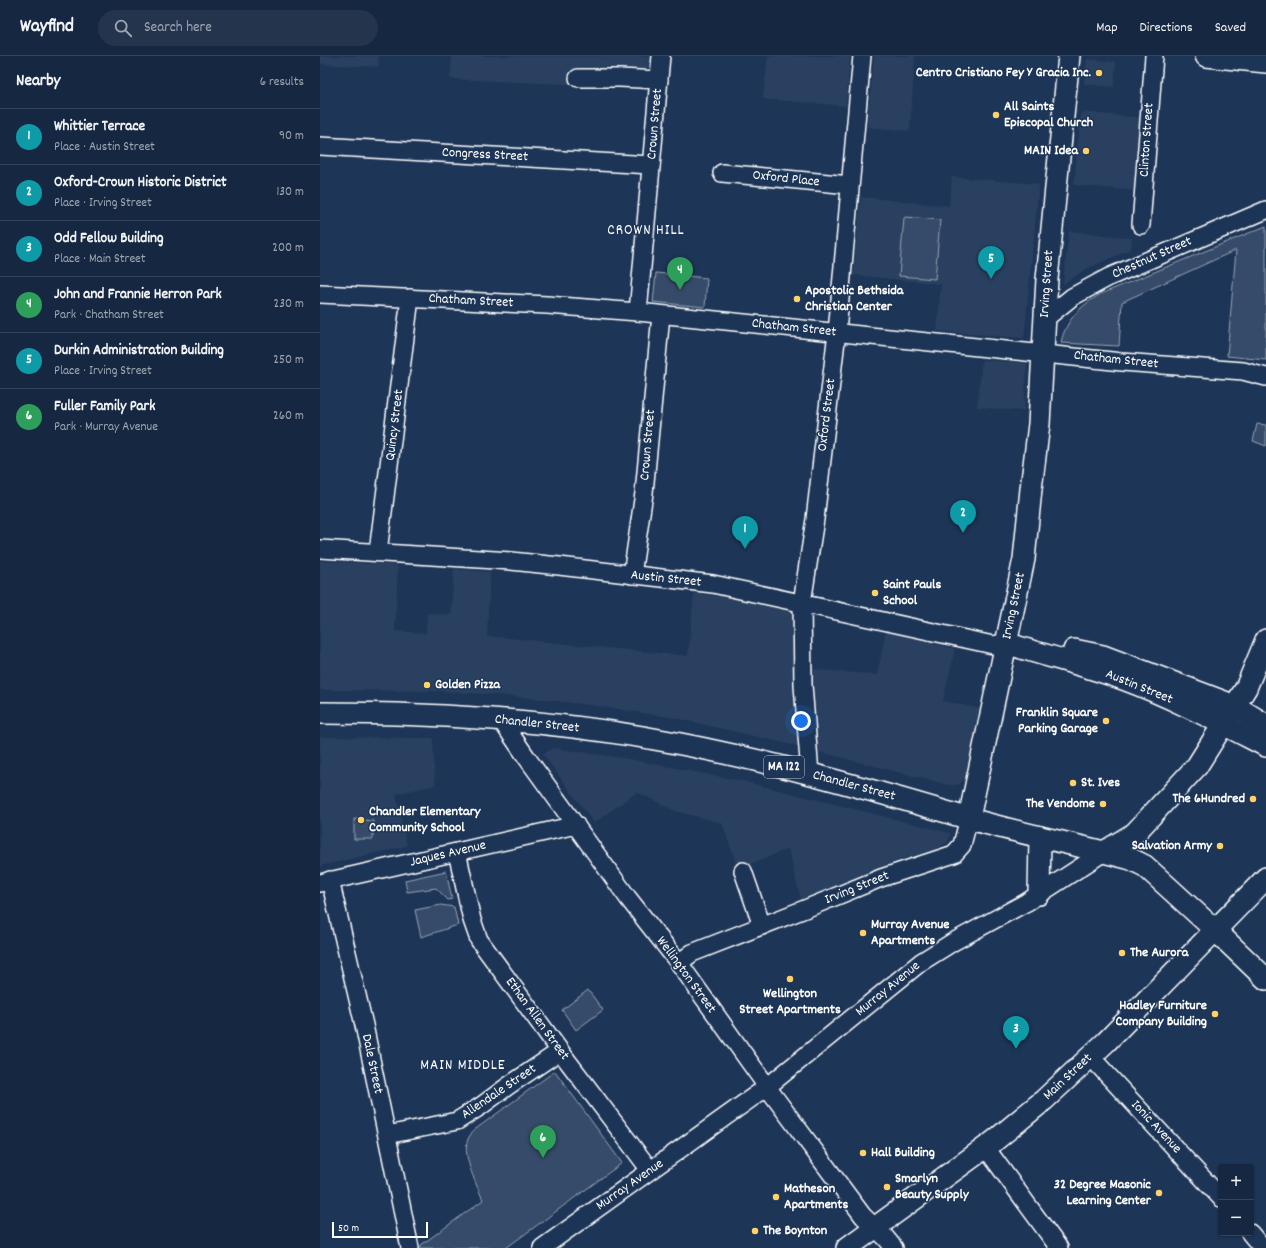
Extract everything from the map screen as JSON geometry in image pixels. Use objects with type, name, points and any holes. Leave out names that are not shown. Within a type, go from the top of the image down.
[{"type":"main road","name":"Irving Street","points":[[970,818],[1024,560],[1039,424],[1042,354],[1052,230],[1069,56]]},
{"type":"main road","points":[[1206,56],[1266,62]]},
{"type":"main road","name":"Austin Street","points":[[1006,642],[1030,640],[1103,656],[1235,706],[1266,724]]},
{"type":"main road","name":"Murray Avenue","points":[[1104,852],[1135,833],[1197,766],[1246,688],[1266,640]]},
{"type":"main road","name":"Austin Street","points":[[1006,642],[1102,671],[1125,680],[1224,724],[1266,746]]},
{"type":"main road","name":"Chandler Street","points":[[320,713],[422,714],[571,726],[643,737],[738,756],[810,774],[1040,837],[1131,859],[1145,866],[1215,930]]},
{"type":"main road","points":[[1039,894],[1040,837]]},
{"type":"main road","name":"Main Street","points":[[847,1248],[986,1148],[1044,1100],[1090,1056],[1266,878]]},
{"type":"main road","name":"MA 122","points":[[1215,930],[1266,979]]},
{"type":"street","name":"Crown Street","points":[[638,312],[661,56]]},
{"type":"street","name":"Oxford Street","points":[[810,774],[803,685],[802,603],[815,520],[837,332],[862,56]]},
{"type":"street","name":"Clinton Street","points":[[1141,225],[1154,56]]},
{"type":"street","points":[[578,78],[659,80]]},
{"type":"street","name":"Congress Street","points":[[320,146],[651,165]]},
{"type":"street","name":"Oxford Place","points":[[722,173],[850,185]]},
{"type":"street","name":"Chestnut Street","points":[[1045,319],[1072,297],[1109,277],[1266,210]]},
{"type":"street","name":"Chatham Street","points":[[320,294],[638,312],[1122,362],[1243,371],[1266,377]]},
{"type":"street","name":"Quincy Street","points":[[378,552],[410,298]]},
{"type":"street","name":"Crown Street","points":[[632,575],[644,493],[661,315]]},
{"type":"street","name":"Austin Street","points":[[320,549],[468,558],[559,566],[713,584],[993,645],[1006,642]]},
{"type":"street","name":"Wellington Street","points":[[501,720],[628,898],[679,963],[767,1087],[863,1216],[894,1248]]},
{"type":"street","name":"Irving Street","points":[[679,963],[692,954],[881,878],[954,854],[962,845],[970,818]]},
{"type":"street","name":"Jaques Avenue","points":[[325,881],[576,825]]},
{"type":"street","name":"Ethan Allen Street","points":[[457,852],[472,920],[479,940],[560,1052],[650,1170]]},
{"type":"street","name":"Murray Avenue","points":[[542,1248],[767,1087],[921,962],[953,942],[1039,894],[1104,852]]},
{"type":"street","points":[[743,872],[762,926]]},
{"type":"street","name":"Dale Street","points":[[325,881],[364,1025],[410,1248]]},
{"type":"street","name":"Allendale Street","points":[[387,1135],[457,1121],[560,1052]]},
{"type":"street","name":"Ionic Avenue","points":[[1090,1056],[1218,1195]]},
{"type":"street","points":[[986,1148],[1059,1248]]},
{"type":"shaded area","points":[[320,56],[379,56],[378,67],[320,64]]},
{"type":"shaded area","points":[[452,56],[649,56],[647,77],[585,85],[450,79]]},
{"type":"shaded area","points":[[768,56],[850,56],[846,106],[763,99]]},
{"type":"shaded area","points":[[874,56],[915,56],[910,131],[867,127]]},
{"type":"shaded area","points":[[1087,59],[1116,62],[1114,87],[1084,84]]},
{"type":"shaded area","points":[[1081,112],[1143,118],[1137,191],[1074,185]]},
{"type":"shaded area","points":[[952,177],[1039,184],[1024,338],[937,331],[941,284],[853,275],[861,197],[949,206]]},
{"type":"shaded area","points":[[904,218],[940,220],[935,279],[899,276]]},
{"type":"shaded area","points":[[1266,226],[1266,360],[1227,356],[1236,250],[1122,302],[1119,346],[1061,343],[1066,328],[1075,314],[1087,303],[1101,294]]},
{"type":"shaded area","points":[[1069,231],[1132,238],[1131,249],[1086,269],[1063,284]]},
{"type":"shaded area","points":[[656,273],[707,278],[705,307],[653,302]]},
{"type":"shaded area","points":[[982,360],[1027,363],[1024,411],[977,407]]},
{"type":"shaded area","points":[[1257,424],[1266,425],[1266,446],[1253,441]]},
{"type":"shaded area","points":[[320,561],[398,565],[395,631],[426,633],[427,613],[451,615],[454,569],[490,572],[487,636],[688,656],[694,593],[766,604],[793,611],[800,745],[797,746],[675,718],[550,700],[438,691],[320,690]]},
{"type":"shaded area","points":[[886,631],[955,649],[943,701],[981,709],[966,775],[961,783],[957,785],[948,785],[816,751],[812,669],[877,675]]},
{"type":"shaded area","name":"Chandler Elementary Community School","points":[[320,737],[433,738],[435,785],[396,794],[407,846],[320,866]]},
{"type":"shaded area","points":[[553,748],[629,759],[742,781],[950,833],[949,840],[934,850],[902,859],[801,900],[788,849],[738,869],[722,823],[675,811],[637,792],[594,823],[543,754]]},
{"type":"shaded area","points":[[354,819],[373,821],[373,839],[354,839]]},
{"type":"shaded area","points":[[446,871],[452,899],[448,900],[436,888],[407,892],[405,880]]},
{"type":"shaded area","points":[[441,905],[454,907],[458,925],[421,937],[415,910]]},
{"type":"shaded area","points":[[588,990],[603,1010],[576,1030],[562,1010]]},
{"type":"shaded area","points":[[555,1071],[622,1163],[506,1248],[421,1248],[421,1245],[483,1200],[471,1171],[467,1155],[467,1142],[473,1131]]},
{"type":"place","name":"Centro Cristiano Fey Y Gracia Inc.","points":[[1099,73]]},
{"type":"place","name":"All Saints Episcopal Church","points":[[996,115]]},
{"type":"place","name":"MAIN Idea","points":[[1086,151]]},
{"type":"place","name":"Durkin Administration Building","points":[[991,279]]},
{"type":"place","name":"John and Frannie Herron Park","points":[[680,290]]},
{"type":"place","name":"Apostolic Bethsida Christian Center","points":[[797,299]]},
{"type":"place","name":"Oxford-Crown Historic District","points":[[963,533]]},
{"type":"place","name":"Whittier Terrace","points":[[745,549]]},
{"type":"place","name":"Saint Pauls School","points":[[875,593]]},
{"type":"place","name":"Golden Pizza","points":[[427,685]]},
{"type":"place","name":"Franklin Square Parking Garage","points":[[1106,721]]},
{"type":"place","name":"St. Ives","points":[[1073,783]]},
{"type":"place","name":"The 6Hundred","points":[[1253,799]]},
{"type":"place","name":"The Vendome","points":[[1103,804]]},
{"type":"place","name":"Chandler Elementary Community School","points":[[361,820]]},
{"type":"place","name":"Salvation Army","points":[[1220,846]]},
{"type":"place","name":"Murray Avenue Apartments","points":[[863,933]]},
{"type":"place","name":"The Aurora","points":[[1122,953]]},
{"type":"place","name":"Wellington Street Apartments","points":[[790,979]]},
{"type":"place","name":"Hadley Furniture Company Building","points":[[1215,1014]]},
{"type":"place","name":"Odd Fellow Building","points":[[1016,1049]]},
{"type":"place","name":"Hall Building","points":[[863,1153]]},
{"type":"place","name":"Fuller Family Park","points":[[543,1158]]},
{"type":"place","name":"Smarlyn Beauty Supply","points":[[887,1187]]},
{"type":"place","name":"32 Degree Masonic Learning Center","points":[[1159,1193]]},
{"type":"place","name":"Matheson Apartments","points":[[776,1197]]},
{"type":"place","name":"The Boynton","points":[[755,1231]]},
{"type":"district","name":"CROWN HILL","points":[[646,231]]},
{"type":"district","name":"MAIN MIDDLE","points":[[463,1066]]}]
